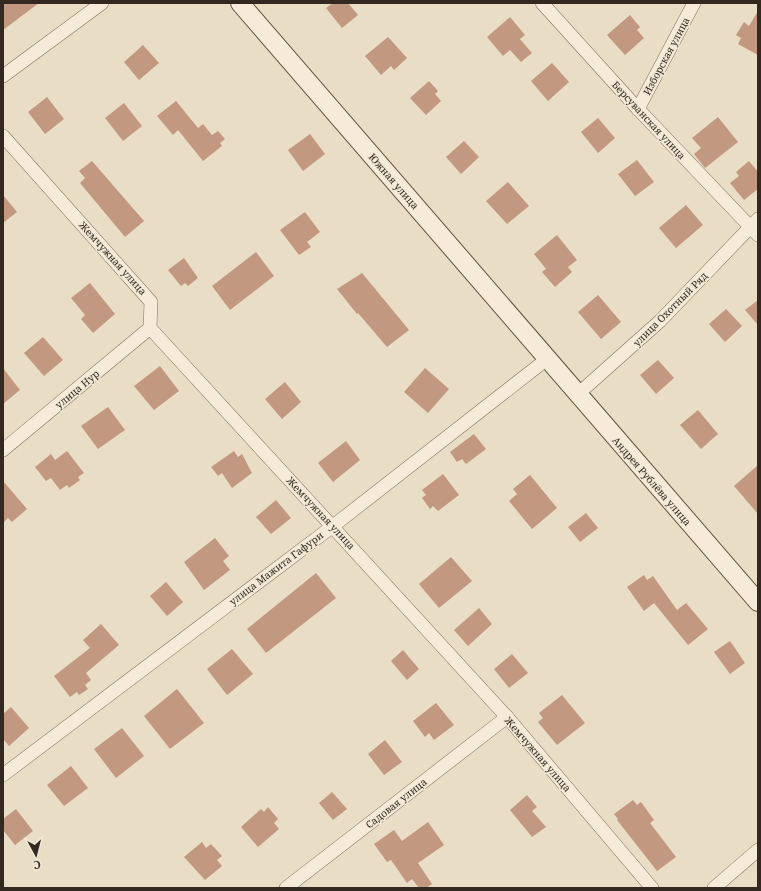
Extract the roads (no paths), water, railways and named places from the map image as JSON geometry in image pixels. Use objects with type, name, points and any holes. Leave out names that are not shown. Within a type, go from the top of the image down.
[{"type":"street","points":[[3,76],[102,3]]},
{"type":"street","name":"Южная улица","points":[[240,3],[547,359]]},
{"type":"street","name":"Берсуванская улица","points":[[542,3],[638,109],[756,226]]},
{"type":"street","name":"Изборская улица","points":[[638,109],[694,3]]},
{"type":"street","name":"Жемчужная улица","points":[[3,136],[151,302],[150,328],[507,717],[652,888]]},
{"type":"street","name":"улица Охотный Ряд","points":[[578,394],[660,321],[756,226]]},
{"type":"street","name":"улица Нур","points":[[3,450],[150,328]]},
{"type":"street","name":"Андрея Рублёва улица","points":[[547,359],[758,602]]},
{"type":"street","name":"улица Мажита Гафури","points":[[3,775],[333,526],[547,359]]},
{"type":"street","name":"Садовая улица","points":[[286,888],[507,717]]},
{"type":"street","points":[[714,888],[758,850]]}]
